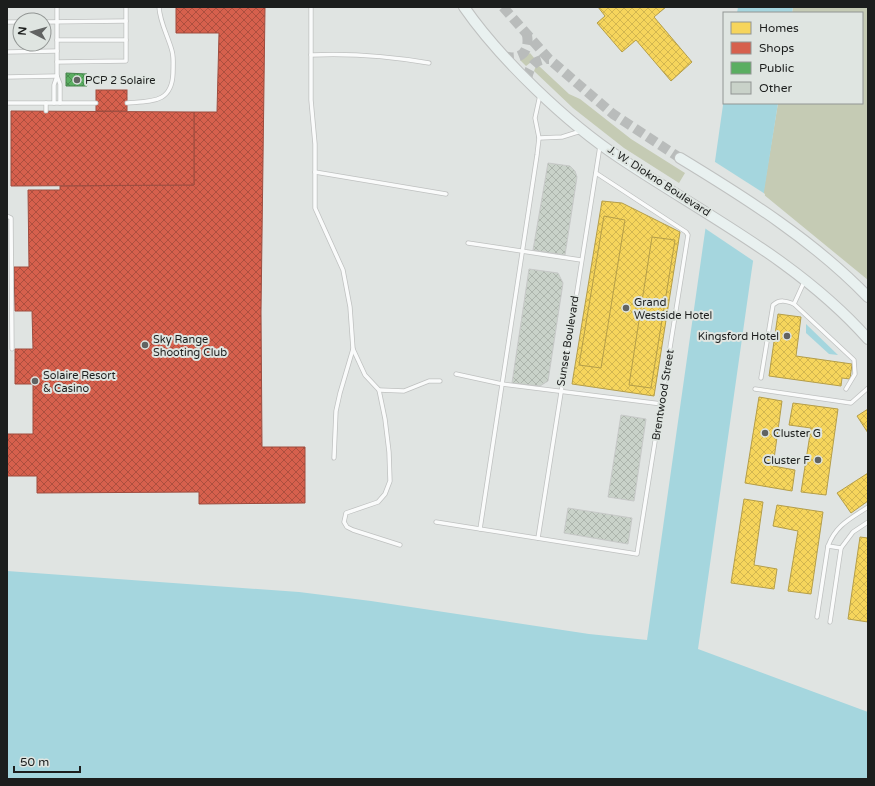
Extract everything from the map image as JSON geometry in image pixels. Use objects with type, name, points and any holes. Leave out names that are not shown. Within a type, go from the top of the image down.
[{"type":"street","name":"J. W. Diokno Boulevard","points":[[464,7],[504,56],[583,130],[619,158],[693,203],[775,257],[805,279],[826,297],[868,338]]},
{"type":"street","points":[[680,158],[782,224],[822,254],[868,296]]},
{"type":"lane","points":[[54,103],[54,85],[57,76],[57,7]]},
{"type":"lane","points":[[57,62],[126,62],[126,7]]},
{"type":"lane","points":[[127,103],[158,99],[167,94],[173,83],[172,52],[161,21],[159,7]]},
{"type":"lane","points":[[311,7],[315,208],[343,270],[350,307],[353,349],[336,411],[334,458]]},
{"type":"lane","points":[[52,22],[126,21]]},
{"type":"lane","points":[[57,40],[126,40]]},
{"type":"lane","points":[[7,52],[57,52]]},
{"type":"lane","points":[[311,55],[380,55],[429,63]]},
{"type":"lane","points":[[7,77],[57,76]]},
{"type":"lane","points":[[57,76],[60,84],[60,103]]},
{"type":"lane","points":[[480,529],[539,138],[535,118],[541,92]]},
{"type":"lane","points":[[7,103],[96,103]]},
{"type":"lane","points":[[46,103],[46,111]]},
{"type":"lane","points":[[539,138],[562,137],[583,130]]},
{"type":"lane","name":"Sunset Boulevard","points":[[538,538],[581,260],[601,144]]},
{"type":"lane","points":[[315,172],[446,194]]},
{"type":"lane","name":"Brentwood Street","points":[[538,538],[637,554],[662,404],[688,235],[686,232],[596,173]]},
{"type":"lane","points":[[7,216],[11,218],[12,349]]},
{"type":"lane","points":[[468,243],[581,260]]},
{"type":"lane","points":[[794,304],[805,279]]},
{"type":"lane","points":[[761,378],[773,305],[781,301],[794,304],[854,360],[855,374],[846,388]]},
{"type":"lane","points":[[353,349],[365,375],[378,390],[385,419],[390,481],[385,494],[378,502],[350,510],[346,513],[344,522],[347,527],[353,530],[400,545]]},
{"type":"lane","points":[[456,374],[502,384],[662,404]]},
{"type":"lane","points":[[378,390],[404,391],[429,381],[440,382]]},
{"type":"lane","points":[[755,389],[851,403],[868,388]]},
{"type":"lane","points":[[817,617],[828,546],[836,529],[868,507]]},
{"type":"lane","points":[[436,522],[538,538]]},
{"type":"lane","points":[[830,622],[841,548],[853,532],[868,522]]},
{"type":"lane","points":[[828,546],[841,548]]},
{"type":"green space","points":[[793,7],[868,7],[868,280],[763,194],[778,104],[863,104],[863,12],[792,12]]},
{"type":"green space","points":[[530,53],[535,59],[526,66],[520,60]]},
{"type":"green space","points":[[536,66],[539,66],[569,94],[580,99],[631,139],[685,173],[679,183],[624,148],[573,108],[534,71]]},
{"type":"water","points":[[738,7],[793,7],[792,12],[737,12]]},
{"type":"water","points":[[723,104],[778,104],[752,268],[698,649],[868,712],[868,779],[7,779],[7,571],[299,592],[371,601],[589,634],[647,640]]},
{"type":"water","points":[[806,324],[838,355],[829,354],[806,333]]},
{"type":"pier","points":[[712,160],[765,194],[755,262],[703,227]]},
{"type":"building: Homes","points":[[598,7],[666,7],[654,17],[692,62],[671,81],[636,40],[622,52],[597,23],[605,16]]},
{"type":"building: Homes","name":"Grand Westside Hotel","points":[[602,201],[622,203],[680,232],[654,396],[572,384]]},
{"type":"building: Homes","points":[[604,216],[625,220],[601,368],[579,365]]},
{"type":"building: Homes","points":[[652,237],[675,240],[651,388],[629,385]]},
{"type":"building: Homes","name":"Kingsford Hotel","points":[[778,314],[801,317],[796,356],[852,364],[850,379],[842,378],[841,386],[769,376]]},
{"type":"building: Homes","name":"Cluster G","points":[[759,397],[782,401],[773,466],[795,470],[792,491],[745,483]]},
{"type":"building: Homes","name":"Cluster F","points":[[793,403],[838,409],[826,495],[801,492],[811,428],[789,425]]},
{"type":"building: Homes","points":[[868,409],[868,433],[857,416]]},
{"type":"building: Homes","points":[[868,473],[868,501],[851,513],[837,493]]},
{"type":"building: Homes","points":[[744,499],[763,502],[754,565],[777,569],[774,589],[731,583]]},
{"type":"building: Homes","points":[[777,505],[823,512],[811,594],[788,591],[798,531],[773,526]]},
{"type":"building: Homes","points":[[860,537],[868,538],[868,622],[848,619]]},
{"type":"building: Shops","points":[[176,7],[265,7],[261,312],[262,447],[305,447],[305,503],[199,504],[199,492],[37,493],[37,476],[7,476],[7,434],[33,434],[33,384],[15,384],[15,349],[33,349],[32,311],[15,311],[14,267],[29,267],[28,190],[60,190],[60,186],[194,185],[194,112],[217,112],[219,33],[176,33]]},
{"type":"building: Shops","points":[[96,90],[127,90],[127,111],[96,111]]},
{"type":"building: Shops","points":[[11,111],[194,112],[194,185],[11,186]]},
{"type":"building: Public","name":"PCP 2 Solaire","points":[[66,73],[87,74],[87,86],[66,86]]},
{"type":"building: Other","points":[[548,163],[570,166],[575,171],[577,177],[565,255],[533,250]]},
{"type":"building: Other","points":[[529,269],[558,273],[563,283],[548,381],[540,386],[512,383]]},
{"type":"building: Other","points":[[621,415],[646,419],[634,501],[608,497]]},
{"type":"building: Other","points":[[568,508],[632,518],[628,544],[564,533]]},
{"type":"tunnel","points":[[503,7],[549,59],[613,114],[680,158]]},
{"type":"tunnel","points":[[504,56],[515,57],[523,54],[527,46],[527,35]]},
{"type":"tunnel","points":[[527,79],[529,70],[534,64],[540,60],[549,59]]},
{"type":"place","name":"PCP 2 Solaire","points":[[77,80]]},
{"type":"place","name":"Grand Westside Hotel","points":[[626,308]]},
{"type":"place","name":"Kingsford Hotel","points":[[787,336]]},
{"type":"place","name":"Sky Range Shooting Club","points":[[145,345]]},
{"type":"place","name":"Solaire Resort & Casino","points":[[35,381]]},
{"type":"place","name":"Cluster G","points":[[765,433]]},
{"type":"place","name":"Cluster F","points":[[818,460]]}]
